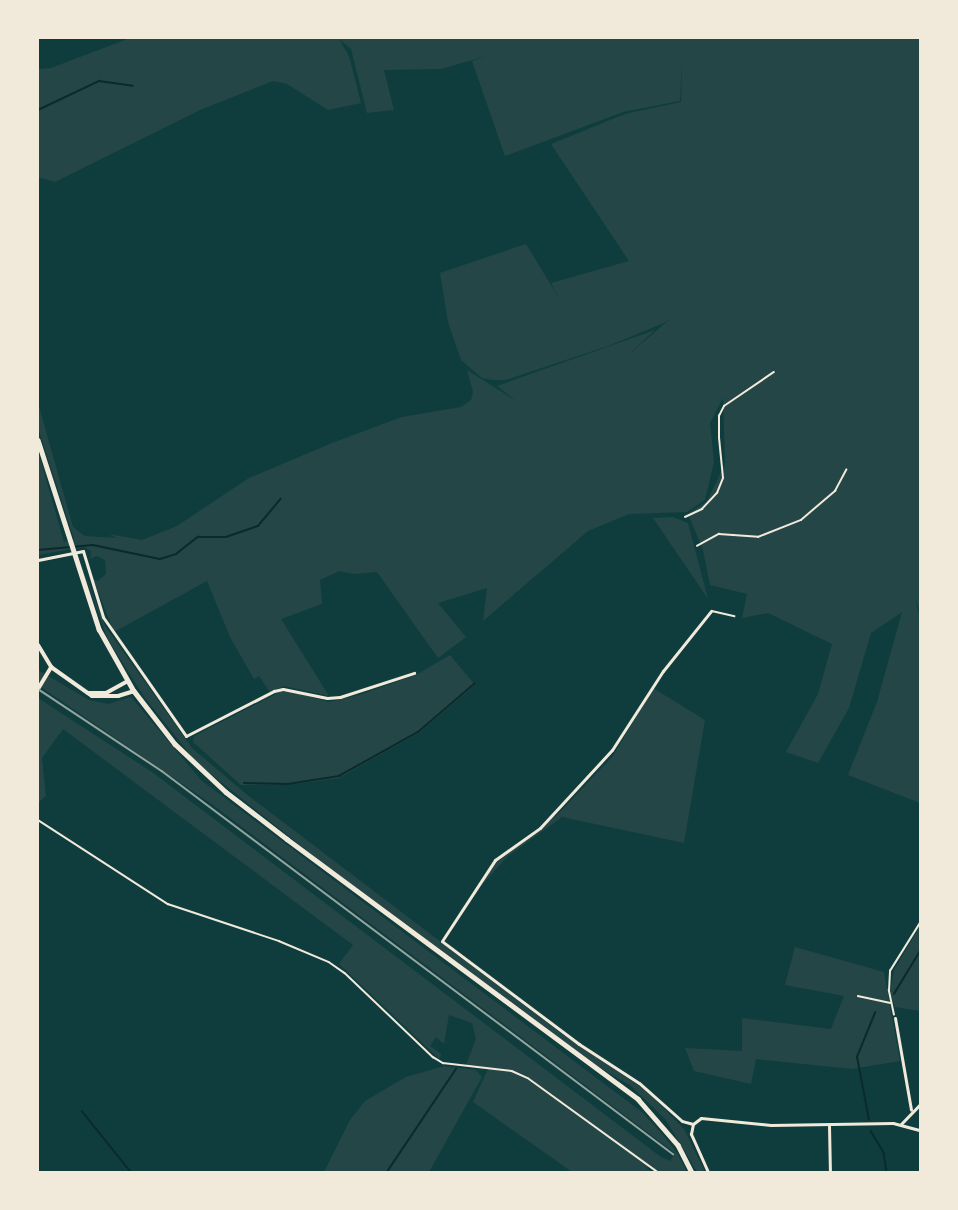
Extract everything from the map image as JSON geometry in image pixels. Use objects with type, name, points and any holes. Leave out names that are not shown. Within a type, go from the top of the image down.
[{"type":"main road","points":[[38,440],[75,563],[99,629],[134,691],[175,744],[226,792],[567,1050],[638,1099],[678,1145],[692,1173]]},
{"type":"street","points":[[38,560],[83,551],[103,617],[186,736],[274,691],[283,689],[327,698],[340,697],[414,673]]},
{"type":"street","points":[[711,611],[663,671],[612,750],[540,828],[495,860],[442,941],[579,1044],[639,1083],[682,1122],[693,1124],[710,1117],[771,1125],[901,1124],[921,1130]]},
{"type":"street","points":[[38,645],[51,667],[84,692],[106,697],[134,691]]},
{"type":"street","points":[[38,689],[51,667]]},
{"type":"street","points":[[84,692],[106,693],[128,681]]},
{"type":"street","points":[[895,1018],[911,1110]]},
{"type":"street","points":[[901,1124],[911,1110],[921,1104]]},
{"type":"street","points":[[693,1124],[691,1134],[708,1173]]},
{"type":"street","points":[[829,1125],[830,1173]]},
{"type":"lane","points":[[711,611],[734,616]]},
{"type":"path","points":[[685,517],[702,509],[717,493],[723,478],[718,438],[724,406],[774,372]]},
{"type":"path","points":[[697,546],[719,534],[758,537],[801,519],[835,491],[846,470]]},
{"type":"path","points":[[38,820],[168,904],[279,941],[329,962],[345,973],[443,1063],[513,1071],[528,1078],[658,1173]]},
{"type":"path","points":[[895,1018],[891,1003],[890,971],[921,923]]},
{"type":"path","points":[[858,996],[891,1003]]},
{"type":"shaded area","points":[[130,38],[920,38],[920,613],[915,597],[920,620],[920,803],[848,775],[877,702],[902,612],[871,633],[849,708],[818,763],[786,752],[818,694],[832,644],[768,613],[742,618],[747,594],[710,585],[703,550],[688,514],[707,501],[725,464],[723,398],[710,423],[714,462],[705,500],[687,512],[629,514],[588,531],[483,621],[487,588],[438,603],[466,637],[438,658],[377,572],[354,574],[339,571],[320,580],[322,604],[281,619],[329,696],[284,686],[270,692],[259,676],[254,679],[230,637],[207,581],[114,632],[93,579],[98,581],[106,574],[105,560],[97,556],[90,559],[91,551],[84,547],[38,555],[38,451],[64,542],[74,539],[38,428],[38,403],[73,527],[85,536],[117,538],[109,534],[142,540],[177,526],[249,478],[332,443],[402,417],[461,407],[471,400],[473,392],[467,370],[515,400],[497,386],[655,330],[626,357],[678,312],[666,322],[611,345],[506,380],[493,380],[482,378],[461,360],[448,322],[440,273],[526,244],[560,300],[551,283],[629,261],[551,144],[625,114],[681,102],[682,61],[680,101],[623,112],[505,156],[472,61],[486,56],[441,69],[384,70],[394,110],[367,113],[351,49],[339,39],[349,56],[361,103],[328,110],[287,84],[273,81],[200,110],[55,182],[38,177],[38,69],[51,68]]},
{"type":"shaded area","points":[[673,517],[688,523],[708,599],[653,518]]},
{"type":"shaded area","points":[[78,555],[105,626],[192,748],[246,794],[562,1034],[647,1091],[684,1129],[705,1172],[697,1172],[666,1120],[631,1086],[585,1059],[325,865],[196,762],[145,698],[108,640]]},
{"type":"shaded area","points":[[450,655],[475,685],[419,733],[339,778],[288,785],[241,785],[193,742],[194,736],[280,692],[291,691],[329,702],[359,695],[416,675]]},
{"type":"shaded area","points":[[38,670],[89,700],[108,704],[131,697],[201,780],[643,1113],[676,1152],[687,1172],[660,1172],[650,1166],[646,1168],[652,1172],[572,1172],[473,1102],[488,1069],[466,1065],[476,1039],[472,1023],[449,1015],[444,1044],[436,1037],[430,1046],[441,1054],[440,1059],[339,964],[353,945],[63,729],[42,758],[46,796],[38,803],[38,698],[152,772],[661,1157],[670,1161],[675,1153],[213,805],[38,685]]},
{"type":"shaded area","points":[[653,688],[705,720],[684,843],[562,817],[508,856],[481,886],[492,866],[558,814],[613,756]]},
{"type":"shaded area","points":[[920,926],[920,1011],[895,1007],[890,993],[894,970]]},
{"type":"shaded area","points":[[795,947],[884,972],[900,1061],[852,1069],[756,1059],[751,1084],[694,1071],[685,1048],[742,1051],[742,1018],[831,1029],[844,996],[785,985]]},
{"type":"shaded area","points":[[444,1066],[476,1070],[482,1077],[429,1172],[324,1172],[350,1120],[365,1101],[406,1077]]},
{"type":"waterway","points":[[38,110],[99,81],[133,86]]},
{"type":"waterway","points":[[38,550],[93,545],[160,559],[176,554],[198,537],[226,537],[258,526],[281,499]]},
{"type":"waterway","points":[[244,783],[288,784],[339,776],[418,732],[474,684]]},
{"type":"waterway","points":[[894,994],[920,951]]},
{"type":"waterway","points":[[869,1120],[857,1057],[875,1013]]},
{"type":"waterway","points":[[387,1172],[456,1069]]},
{"type":"waterway","points":[[82,1111],[131,1172]]},
{"type":"waterway","points":[[871,1131],[884,1153],[887,1172]]},
{"type":"railway","points":[[38,689],[162,771],[673,1154]]}]
